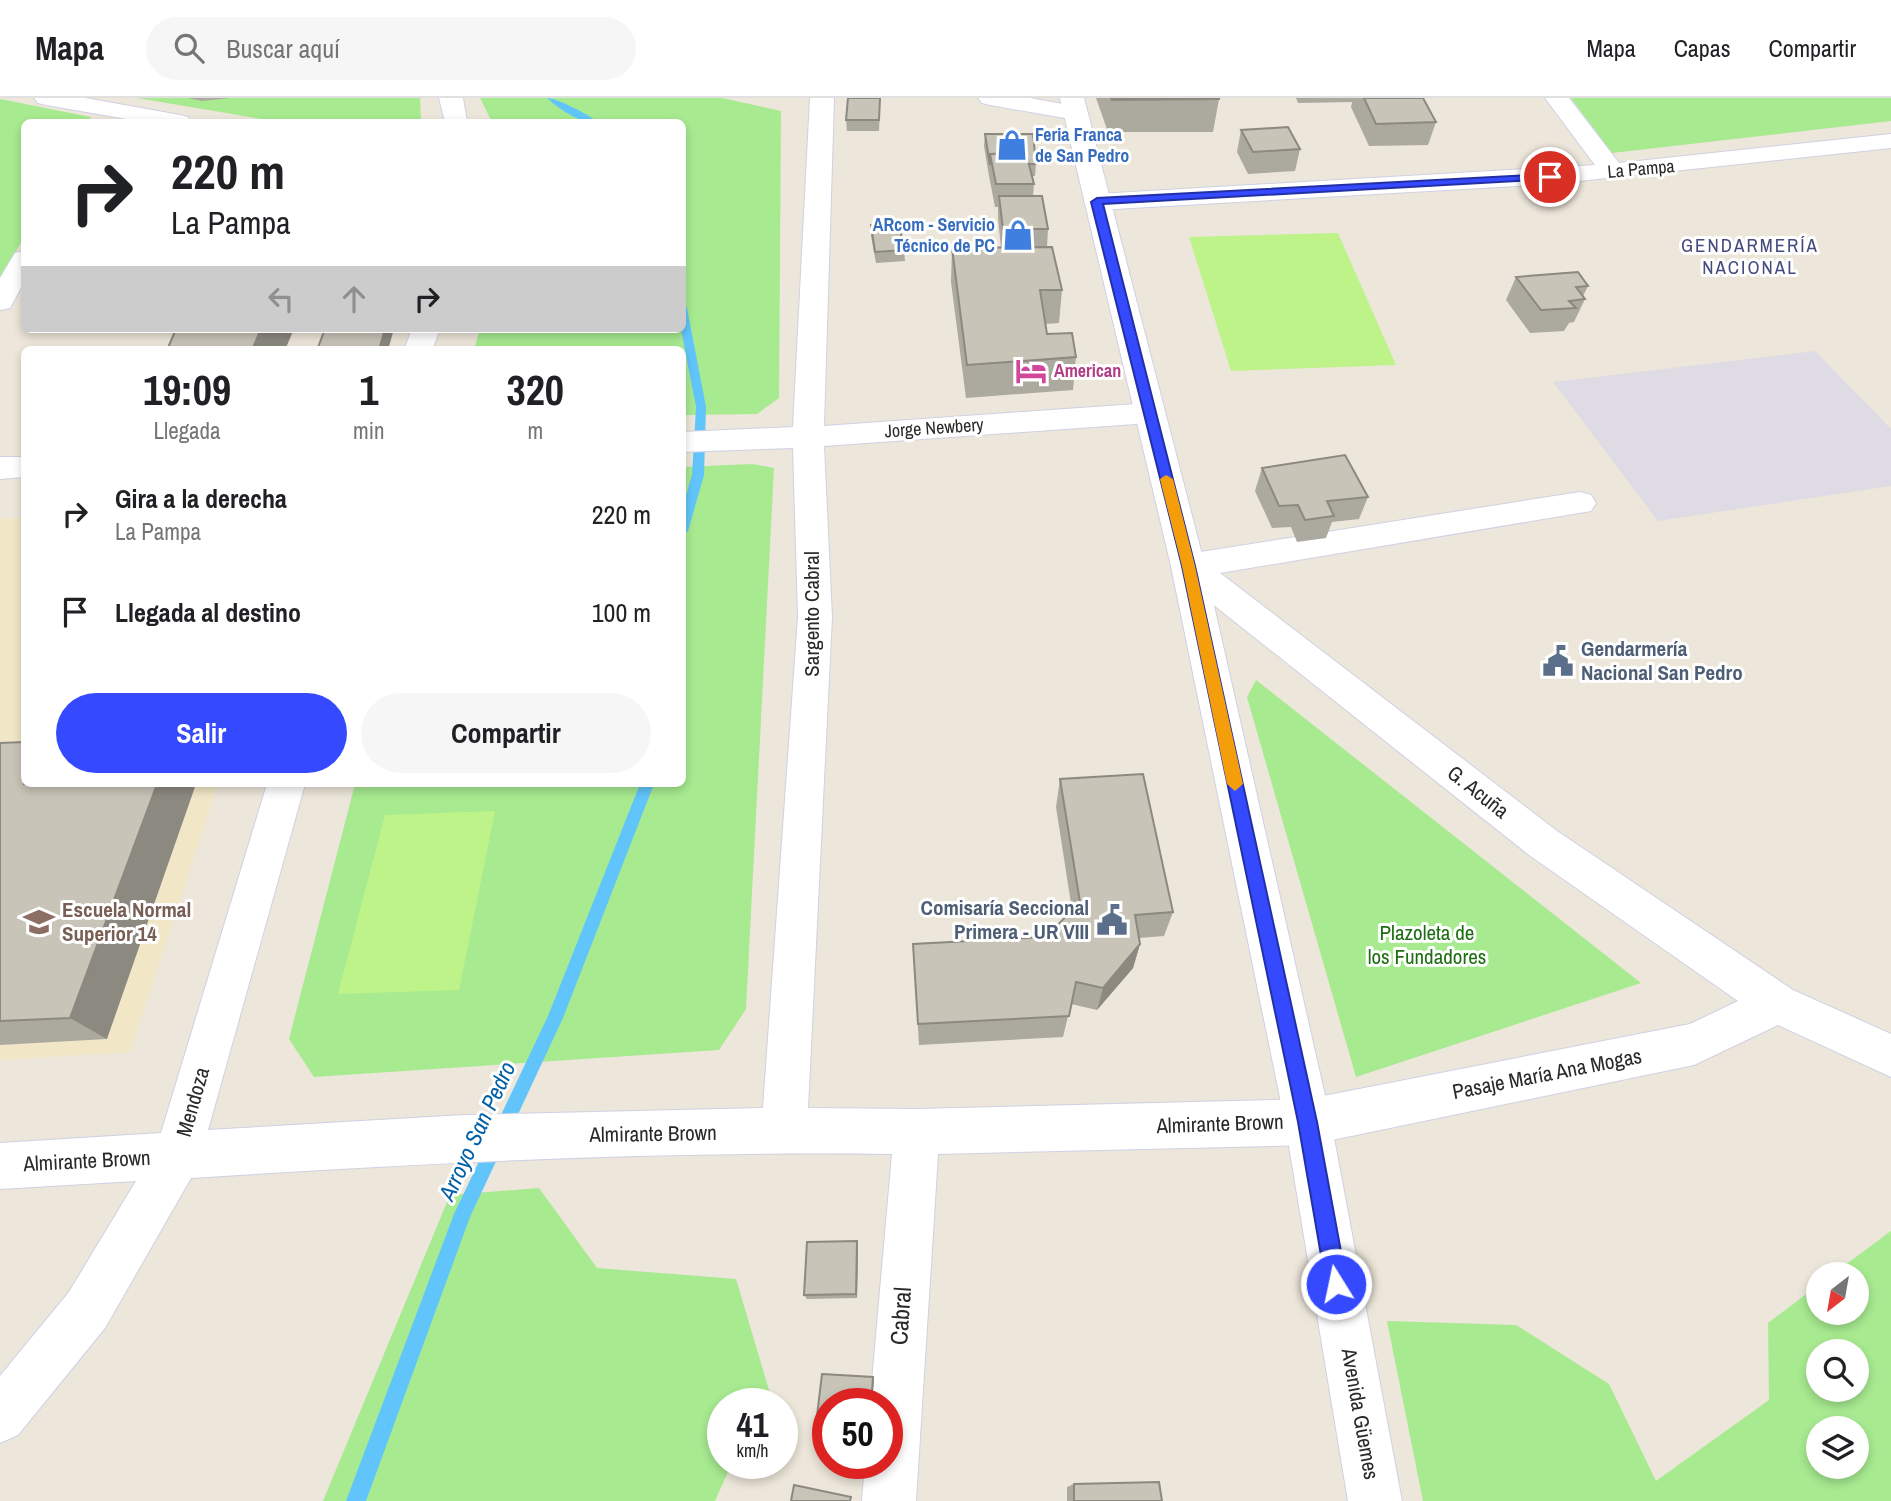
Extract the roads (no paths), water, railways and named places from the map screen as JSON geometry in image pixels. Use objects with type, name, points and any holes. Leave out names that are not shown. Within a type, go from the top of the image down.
[{"type":"street","points":[[46,98],[162,119]]},
{"type":"street","points":[[451,98],[455,119]]},
{"type":"street","name":"Sargento Cabral","points":[[784,1130],[815,617],[808,437],[822,98]]},
{"type":"street","points":[[990,98],[1074,106]]},
{"type":"street","points":[[1557,98],[1612,172]]},
{"type":"street","name":"Avenida Güemes","points":[[1074,106],[1188,566],[1308,1122],[1375,1501]]},
{"type":"street","name":"La Pampa","points":[[1097,202],[1612,172],[1891,141]]},
{"type":"street","points":[[0,302],[21,264]]},
{"type":"street","name":"Jorge Newbery","points":[[686,442],[808,437],[1150,414]]},
{"type":"street","points":[[0,468],[21,467]]},
{"type":"street","points":[[1188,566],[1580,503]]},
{"type":"street","name":"G. Acuña","points":[[1188,566],[1543,843],[1778,1003],[1891,1055]]},
{"type":"street","name":"Mendoza","points":[[0,1417],[87,1310],[177,1157],[285,787]]},
{"type":"street","name":"Pasaje María Ana Mogas","points":[[1308,1122],[1694,1044],[1778,1003]]},
{"type":"street","name":"Almirante Brown","points":[[0,1166],[464,1138],[784,1130],[917,1132],[1308,1122]]},
{"type":"street","name":"Cabral","points":[[889,1501],[917,1132]]},
{"type":"waterway","name":"Arroyo San Pedro","points":[[551,98],[564,108],[588,119]]},
{"type":"waterway","name":"Arroyo San Pedro","points":[[686,329],[701,407],[698,475],[686,517]]},
{"type":"waterway","name":"Arroyo San Pedro","points":[[356,1501],[463,1214],[555,1018],[646,787]]},
{"type":"place","name":"Feria Franca de San Pedro","points":[[1012,145]]},
{"type":"place","name":"ARcom - Servicio Técnico de PC","points":[[1018,235]]},
{"type":"place","name":"American","points":[[1031,371]]},
{"type":"place","name":"Gendarmería Nacional San Pedro","points":[[1558,661]]},
{"type":"place","name":"Comisaría Seccional Primera - UR VIII","points":[[1112,920]]},
{"type":"place","name":"Escuela Normal Superior 14","points":[[39,922]]},
{"type":"district","name":"GENDARMERÍA NACIONAL","points":[[1750,256]]},
{"type":"park label","name":"Plazoleta de los Fundadores","points":[[1427,945]]}]
